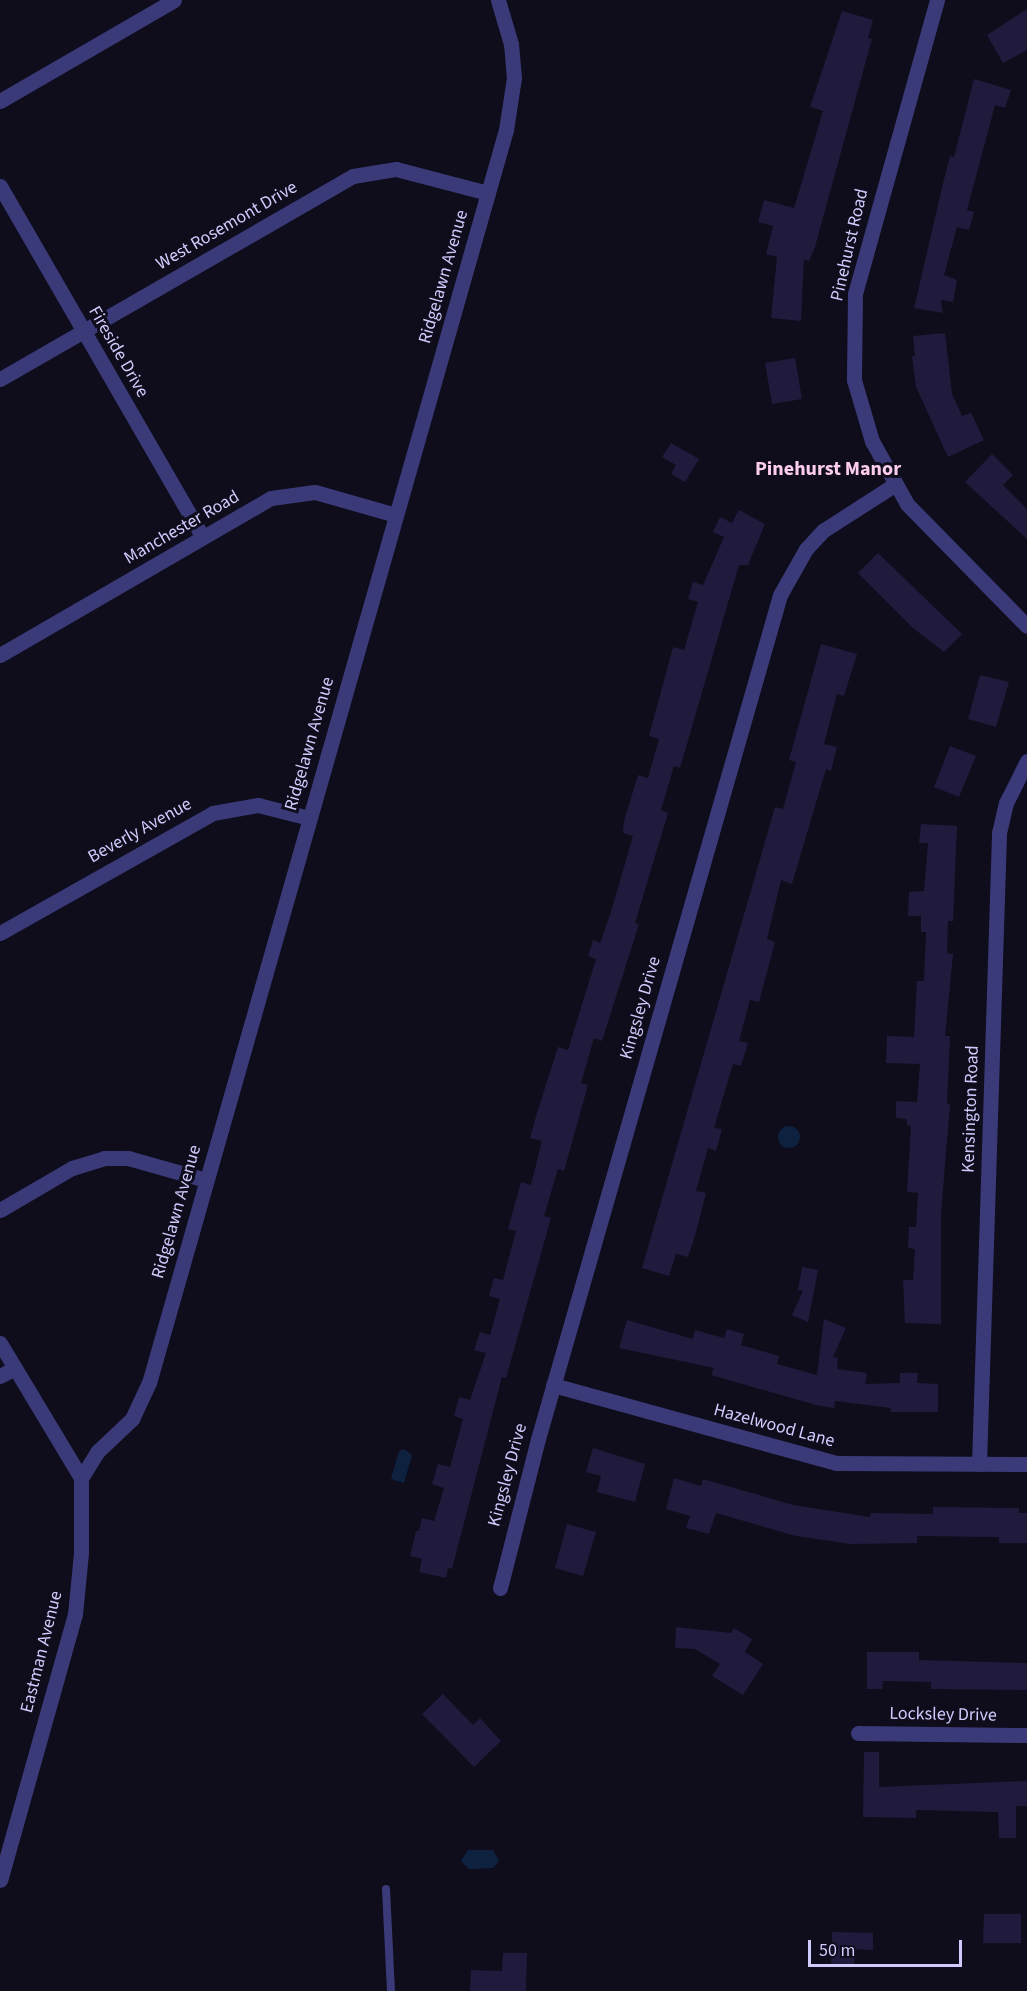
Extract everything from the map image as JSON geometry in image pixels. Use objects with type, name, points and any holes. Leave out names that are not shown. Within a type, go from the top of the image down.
[{"type":"street","points":[[0,101],[174,0]]},
{"type":"street","name":"Ridgelawn Avenue","points":[[81,1478],[87,1464],[119,1434],[142,1401],[506,130],[514,78],[511,44],[498,0]]},
{"type":"street","name":"Pinehurst Road","points":[[937,0],[866,249],[853,323],[854,380],[863,418],[894,485],[923,523],[1027,626]]},
{"type":"street","name":"West Rosemont Drive","points":[[0,379],[353,176],[396,169],[488,193]]},
{"type":"street","name":"Fireside Drive","points":[[0,186],[203,537]]},
{"type":"street","name":"Kingsley Drive","points":[[500,1588],[553,1385],[780,595],[806,549],[824,530],[894,485]]},
{"type":"street","name":"Manchester Road","points":[[0,655],[271,498],[292,492],[315,492],[396,515]]},
{"type":"street","name":"Kensington Road","points":[[979,1464],[999,833],[1006,804],[1027,761]]},
{"type":"street","name":"Beverly Avenue","points":[[0,933],[213,813],[258,805],[309,818]]},
{"type":"street","points":[[0,1210],[72,1168],[104,1158],[128,1158],[206,1180]]},
{"type":"street","points":[[0,1343],[81,1478]]},
{"type":"street","points":[[0,1376],[15,1368]]},
{"type":"street","name":"Hazelwood Lane","points":[[553,1385],[815,1459],[876,1465],[1027,1464]]},
{"type":"street","name":"Eastman Avenue","points":[[0,1880],[75,1614],[81,1553],[81,1478]]},
{"type":"street","name":"Locksley Drive","points":[[858,1733],[1027,1735]]},
{"type":"lane","points":[[386,1889],[391,1991]]},
{"type":"water","points":[[789,1126],[797,1129],[800,1137],[797,1145],[789,1148],[781,1145],[778,1137],[781,1129]]},
{"type":"water","points":[[404,1449],[412,1455],[404,1483],[391,1479],[399,1451]]},
{"type":"water","points":[[468,1850],[493,1850],[499,1861],[493,1868],[469,1869],[461,1861]]},
{"type":"building","points":[[1027,9],[1027,50],[1003,63],[987,35]]},
{"type":"building","points":[[842,11],[873,20],[868,38],[872,39],[815,247],[809,261],[804,259],[801,321],[771,318],[777,257],[766,254],[773,226],[758,222],[764,200],[794,208],[823,111],[810,107]]},
{"type":"building","points":[[974,79],[1011,90],[1005,108],[995,105],[967,210],[974,212],[969,230],[957,227],[944,275],[957,280],[953,302],[941,300],[943,313],[914,308],[945,175],[950,156],[954,157]]},
{"type":"building","points":[[945,333],[952,394],[962,416],[971,413],[984,440],[948,457],[916,387],[912,356],[915,356],[913,336]]},
{"type":"building","points":[[795,358],[802,399],[772,404],[765,363]]},
{"type":"building","points":[[671,443],[699,459],[685,482],[671,474],[676,465],[662,457]]},
{"type":"building","points":[[992,454],[1013,475],[1003,485],[1027,509],[1027,539],[965,482]]},
{"type":"building","points":[[739,510],[765,524],[748,565],[739,565],[680,768],[674,766],[661,810],[668,813],[635,923],[639,924],[602,1041],[594,1038],[581,1083],[588,1085],[564,1171],[558,1169],[544,1216],[551,1218],[506,1378],[502,1377],[452,1569],[448,1568],[446,1578],[419,1572],[422,1559],[410,1556],[416,1531],[419,1531],[422,1518],[434,1521],[444,1488],[432,1484],[438,1464],[450,1467],[463,1419],[454,1416],[459,1397],[470,1400],[486,1353],[474,1350],[480,1332],[490,1335],[500,1299],[489,1296],[494,1278],[503,1280],[516,1231],[508,1229],[521,1182],[531,1185],[542,1141],[530,1138],[558,1047],[568,1050],[596,959],[588,956],[593,940],[600,943],[610,915],[633,836],[623,833],[624,821],[638,775],[648,778],[659,739],[649,736],[673,647],[684,650],[698,602],[688,599],[693,582],[703,585],[724,537],[713,532],[720,517],[732,523]]},
{"type":"building","points":[[878,553],[962,634],[944,652],[913,628],[858,573]]},
{"type":"building","points":[[821,644],[857,654],[844,696],[837,694],[824,744],[837,747],[831,771],[826,769],[792,884],[781,880],[767,939],[775,942],[759,1002],[750,1000],[739,1041],[748,1043],[741,1066],[733,1064],[714,1128],[722,1129],[716,1151],[708,1148],[696,1191],[706,1193],[695,1236],[688,1257],[676,1254],[669,1276],[642,1268],[775,807],[783,809],[796,762],[789,760]]},
{"type":"building","points":[[980,675],[1009,682],[996,727],[968,719]]},
{"type":"building","points":[[950,746],[976,756],[959,797],[934,787]]},
{"type":"building","points":[[921,824],[957,826],[953,921],[948,921],[947,953],[953,954],[945,1036],[950,1036],[947,1104],[950,1104],[941,1214],[941,1324],[905,1323],[903,1280],[913,1280],[915,1249],[908,1248],[909,1227],[916,1227],[918,1193],[907,1192],[911,1126],[907,1125],[907,1119],[896,1118],[896,1101],[917,1102],[920,1064],[886,1063],[887,1036],[914,1037],[917,981],[924,981],[926,932],[921,932],[921,916],[908,916],[909,892],[924,891],[928,843],[919,843]]},
{"type":"building","points":[[802,1267],[818,1270],[808,1322],[792,1315],[803,1291],[798,1290]]},
{"type":"building","points":[[824,1319],[846,1328],[833,1357],[838,1358],[837,1369],[867,1373],[865,1384],[900,1383],[900,1373],[918,1373],[917,1383],[938,1384],[938,1412],[890,1412],[891,1408],[835,1401],[834,1408],[816,1405],[711,1375],[714,1368],[619,1348],[627,1320],[693,1339],[695,1330],[724,1338],[727,1329],[744,1334],[741,1345],[779,1356],[777,1364],[817,1375]]},
{"type":"building","points":[[593,1448],[645,1464],[635,1502],[597,1492],[601,1476],[586,1472]]},
{"type":"building","points":[[674,1478],[701,1486],[703,1479],[793,1505],[870,1517],[871,1513],[933,1514],[933,1507],[1019,1508],[1019,1513],[1027,1513],[1027,1543],[999,1543],[999,1537],[917,1536],[917,1543],[851,1544],[796,1536],[716,1513],[709,1534],[686,1528],[690,1516],[666,1509]]},
{"type":"building","points":[[567,1524],[596,1532],[583,1576],[555,1568]]},
{"type":"building","points":[[676,1627],[731,1633],[734,1628],[752,1639],[745,1652],[763,1664],[743,1695],[712,1676],[720,1664],[695,1649],[675,1648]]},
{"type":"building","points":[[867,1652],[919,1652],[919,1660],[1027,1663],[1027,1690],[931,1689],[931,1682],[883,1681],[882,1689],[867,1689]]},
{"type":"building","points":[[443,1694],[473,1725],[480,1718],[501,1741],[474,1767],[422,1714]]},
{"type":"building","points":[[864,1752],[879,1752],[879,1787],[1027,1781],[1027,1806],[1016,1806],[1016,1838],[999,1838],[998,1812],[916,1810],[916,1818],[863,1817]]},
{"type":"building","points":[[984,1914],[1021,1914],[1021,1943],[983,1943]]},
{"type":"building","points":[[832,1932],[873,1933],[873,1950],[855,1949],[854,1966],[831,1966]]},
{"type":"building","points":[[503,1953],[527,1953],[526,1991],[470,1991],[471,1970],[502,1971]]},
{"type":"district","name":"Pinehurst Manor","points":[[828,469]]}]
